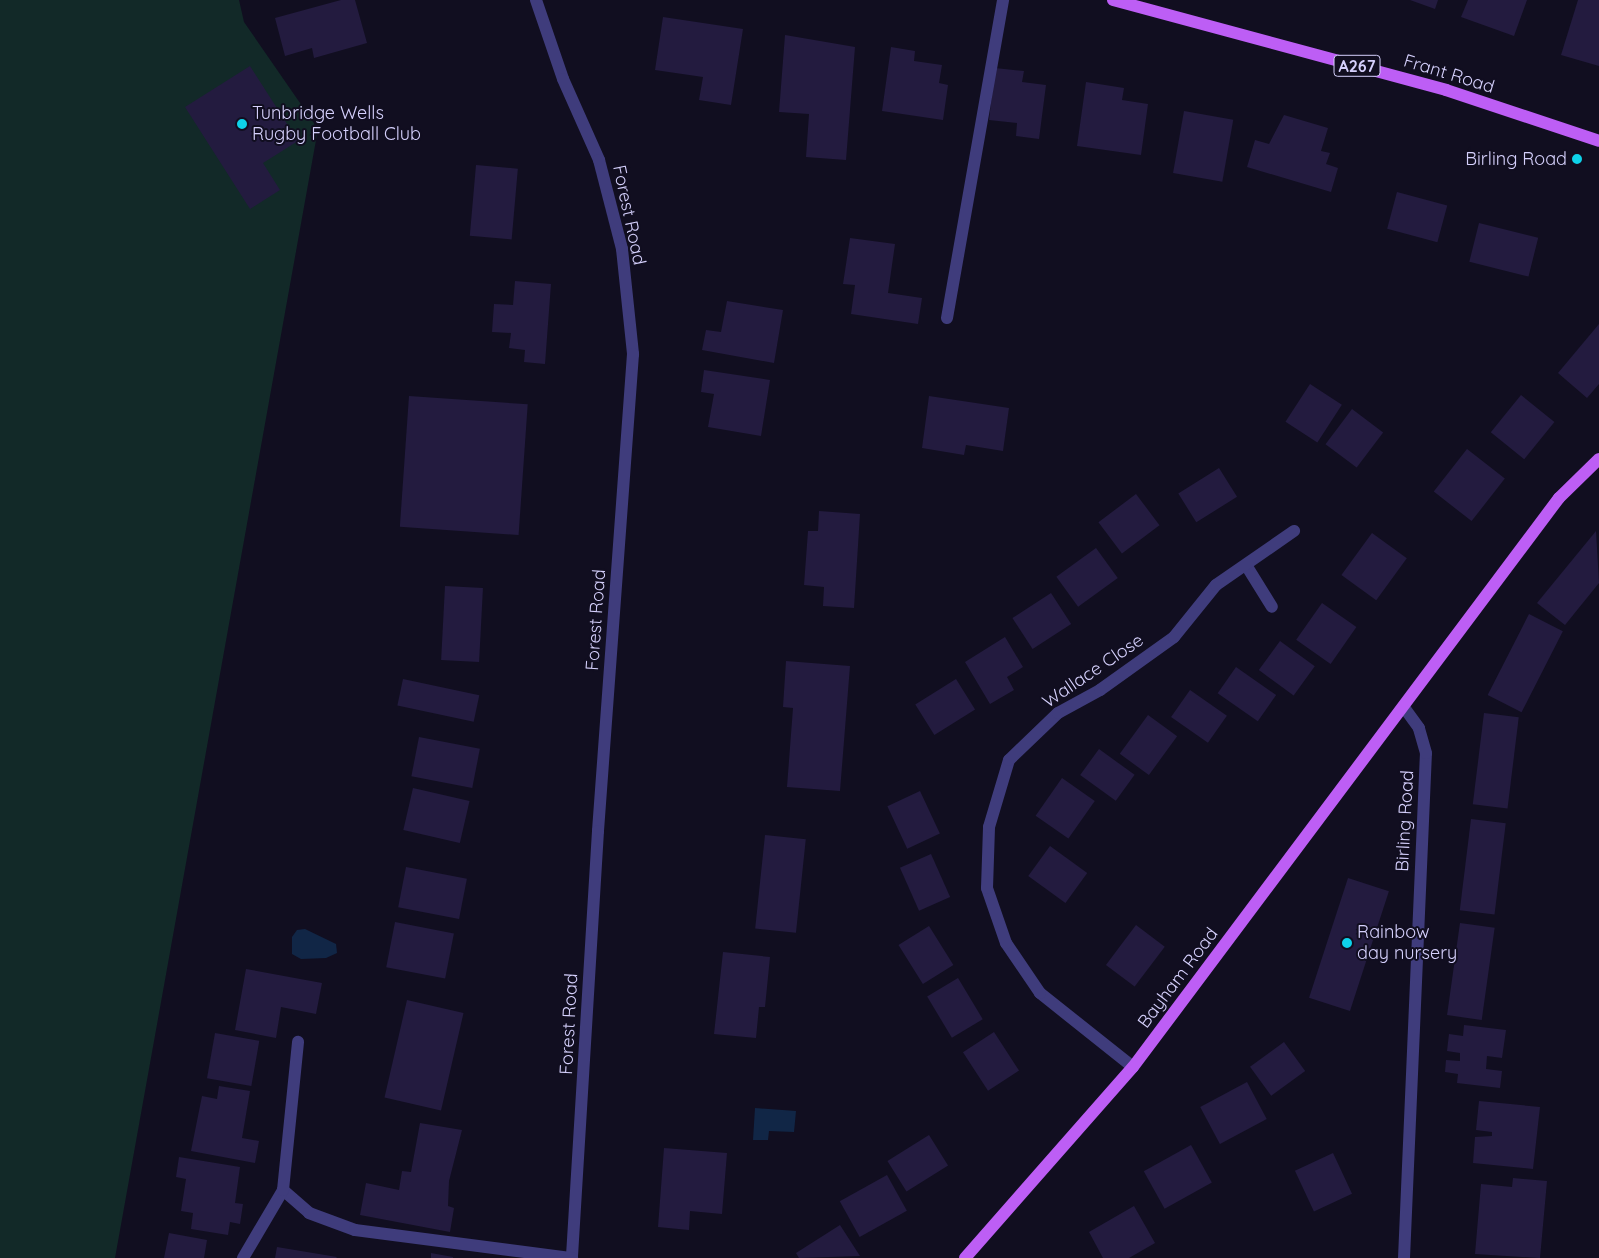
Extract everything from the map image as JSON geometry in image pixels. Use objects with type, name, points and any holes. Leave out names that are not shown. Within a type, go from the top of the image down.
[{"type":"main road","name":"Frant Road","points":[[1113,0],[1446,90],[1599,141]]},
{"type":"main road","points":[[1404,707],[1559,498],[1599,459]]},
{"type":"main road","name":"Bayham Road","points":[[965,1258],[1133,1067],[1404,707]]},
{"type":"street","name":"Forest Road","points":[[283,1190],[309,1212],[355,1230],[572,1258],[598,831],[633,354],[622,249],[600,160],[563,80],[536,0]]},
{"type":"street","points":[[947,318],[1003,0]]},
{"type":"street","name":"Wallace Close","points":[[1133,1067],[1040,993],[1006,943],[987,888],[989,827],[1009,760],[1058,713],[1100,690],[1174,637],[1216,586],[1294,531]]},
{"type":"street","points":[[1246,565],[1272,607]]},
{"type":"street","name":"Birling Road","points":[[1404,707],[1419,728],[1426,753],[1404,1258]]},
{"type":"street","points":[[243,1258],[283,1190],[298,1042]]},
{"type":"green space","points":[[0,0],[239,0],[244,22],[318,129],[115,1258],[0,1258]]},
{"type":"water","points":[[305,929],[336,944],[337,953],[326,958],[301,959],[292,954],[292,937],[297,930]]},
{"type":"water","points":[[755,1108],[796,1111],[794,1132],[769,1131],[768,1140],[753,1140]]},
{"type":"building","points":[[341,0],[355,0],[367,43],[314,58],[312,48],[285,56],[275,18]]},
{"type":"building","points":[[1410,0],[1438,0],[1435,9]]},
{"type":"building","points":[[1468,0],[1527,0],[1514,36],[1461,17]]},
{"type":"building","points":[[1578,0],[1599,0],[1599,66],[1561,55]]},
{"type":"building","points":[[663,17],[743,29],[731,105],[699,100],[703,77],[655,70]]},
{"type":"building","points":[[785,35],[855,47],[846,160],[806,157],[809,114],[779,112]]},
{"type":"building","points":[[891,47],[915,51],[914,61],[942,65],[939,83],[948,85],[943,120],[882,111]]},
{"type":"building","name":"Tunbridge Wells Rugby Football Club","points":[[250,66],[298,141],[263,163],[280,190],[250,209],[185,107]]},
{"type":"building","points":[[995,68],[1024,71],[1022,82],[1046,85],[1039,139],[1016,136],[1017,123],[989,120]]},
{"type":"building","points":[[1086,82],[1124,88],[1122,100],[1148,104],[1141,155],[1077,146]]},
{"type":"building","points":[[1184,111],[1233,120],[1222,182],[1173,173]]},
{"type":"building","points":[[1284,115],[1328,128],[1321,151],[1330,153],[1326,164],[1338,168],[1331,192],[1247,167],[1255,140],[1269,144]]},
{"type":"building","points":[[476,165],[518,169],[512,239],[470,236]]},
{"type":"building","points":[[1397,192],[1447,205],[1437,242],[1387,229]]},
{"type":"building","points":[[1479,223],[1538,238],[1529,277],[1469,262]]},
{"type":"building","points":[[850,238],[895,244],[888,293],[922,298],[918,324],[851,314],[855,285],[843,284]]},
{"type":"building","points":[[515,281],[551,284],[545,364],[524,362],[525,350],[509,348],[511,333],[492,332],[494,304],[513,305]]},
{"type":"building","points":[[727,301],[783,310],[774,363],[702,350],[706,330],[721,332]]},
{"type":"building","points":[[1599,324],[1599,384],[1587,398],[1558,373]]},
{"type":"building","points":[[704,370],[770,380],[761,436],[708,427],[714,394],[701,392]]},
{"type":"building","points":[[1310,384],[1342,405],[1317,442],[1285,422]]},
{"type":"building","points":[[1521,395],[1554,422],[1524,459],[1491,432]]},
{"type":"building","points":[[409,396],[528,404],[519,535],[400,527]]},
{"type":"building","points":[[929,396],[1009,408],[1003,451],[966,445],[964,455],[922,448]]},
{"type":"building","points":[[1352,409],[1383,432],[1357,468],[1326,444]]},
{"type":"building","points":[[1467,449],[1505,479],[1472,521],[1434,492]]},
{"type":"building","points":[[1219,468],[1237,497],[1196,522],[1178,493]]},
{"type":"building","points":[[1136,494],[1159,525],[1122,553],[1098,522]]},
{"type":"building","points":[[819,511],[860,514],[854,608],[823,606],[824,587],[804,585],[808,531],[818,531]]},
{"type":"building","points":[[1596,531],[1599,583],[1565,625],[1537,603]]},
{"type":"building","points":[[1372,533],[1407,558],[1376,600],[1341,575]]},
{"type":"building","points":[[1096,548],[1118,578],[1078,607],[1056,577]]},
{"type":"building","points":[[445,586],[483,588],[479,662],[441,660]]},
{"type":"building","points":[[1051,593],[1071,624],[1033,649],[1012,618]]},
{"type":"building","points":[[1322,603],[1356,627],[1331,664],[1296,640]]},
{"type":"building","points":[[1529,614],[1563,631],[1522,712],[1488,695]]},
{"type":"building","points":[[1005,637],[1023,667],[1007,677],[1014,690],[990,704],[965,662]]},
{"type":"building","points":[[1280,641],[1315,666],[1294,695],[1259,670]]},
{"type":"building","points":[[786,661],[850,666],[840,791],[787,787],[793,708],[783,707]]},
{"type":"building","points":[[1236,667],[1276,695],[1258,721],[1218,693]]},
{"type":"building","points":[[403,679],[479,695],[474,722],[397,705]]},
{"type":"building","points":[[956,679],[975,710],[934,735],[915,704]]},
{"type":"building","points":[[1190,690],[1227,716],[1208,743],[1171,717]]},
{"type":"building","points":[[1484,713],[1519,717],[1508,809],[1473,804]]},
{"type":"building","points":[[1148,715],[1177,736],[1149,775],[1120,754]]},
{"type":"building","points":[[419,737],[480,749],[472,788],[411,776]]},
{"type":"building","points":[[1099,749],[1135,775],[1116,801],[1080,775]]},
{"type":"building","points":[[1062,778],[1095,801],[1068,839],[1036,816]]},
{"type":"building","points":[[413,788],[470,801],[460,843],[403,830]]},
{"type":"building","points":[[920,791],[940,834],[907,849],[887,806]]},
{"type":"building","points":[[1471,819],[1506,823],[1495,915],[1460,910]]},
{"type":"building","points":[[765,835],[806,839],[796,933],[755,928]]},
{"type":"building","points":[[1050,846],[1087,873],[1065,903],[1028,876]]},
{"type":"building","points":[[931,854],[950,897],[919,911],[900,868]]},
{"type":"building","points":[[406,867],[467,879],[459,919],[398,907]]},
{"type":"building","name":"Rainbow day nursery","points":[[1348,878],[1389,891],[1350,1011],[1309,998]]},
{"type":"building","points":[[395,922],[454,933],[445,979],[386,967]]},
{"type":"building","points":[[1460,923],[1495,928],[1482,1020],[1447,1015]]},
{"type":"building","points":[[1136,925],[1165,947],[1135,987],[1106,965]]},
{"type":"building","points":[[929,926],[953,965],[923,984],[898,945]]},
{"type":"building","points":[[723,952],[770,957],[765,1007],[759,1007],[756,1038],[714,1034]]},
{"type":"building","points":[[246,969],[322,983],[316,1014],[281,1007],[276,1038],[235,1030]]},
{"type":"building","points":[[958,978],[983,1019],[952,1038],[927,997]]},
{"type":"building","points":[[407,1000],[464,1013],[441,1110],[385,1097]]},
{"type":"building","points":[[1464,1025],[1506,1030],[1502,1058],[1487,1056],[1486,1069],[1502,1071],[1500,1088],[1457,1083],[1458,1074],[1445,1072],[1446,1060],[1460,1061],[1460,1053],[1447,1051],[1449,1034],[1463,1036]]},
{"type":"building","points":[[994,1032],[1019,1071],[988,1091],[963,1052]]},
{"type":"building","points":[[215,1033],[259,1041],[251,1086],[207,1078]]},
{"type":"building","points":[[1284,1042],[1305,1071],[1271,1096],[1250,1067]]},
{"type":"building","points":[[1247,1082],[1267,1119],[1220,1144],[1200,1107]]},
{"type":"building","points":[[219,1086],[250,1091],[242,1138],[259,1141],[255,1163],[191,1151],[202,1096],[217,1099]]},
{"type":"building","points":[[1479,1101],[1540,1107],[1533,1169],[1473,1163],[1475,1137],[1492,1136],[1492,1132],[1476,1130]]},
{"type":"building","points":[[420,1123],[462,1130],[449,1181],[448,1206],[454,1208],[450,1232],[360,1215],[366,1183],[399,1190],[402,1171],[411,1172]]},
{"type":"building","points":[[929,1135],[948,1166],[907,1191],[887,1161]]},
{"type":"building","points":[[1191,1145],[1212,1183],[1165,1209],[1144,1171]]},
{"type":"building","points":[[664,1148],[727,1153],[722,1214],[690,1211],[689,1230],[658,1227]]},
{"type":"building","points":[[1333,1153],[1352,1194],[1314,1212],[1295,1171]]},
{"type":"building","points":[[179,1157],[240,1167],[235,1203],[243,1204],[240,1224],[230,1222],[228,1235],[191,1229],[193,1213],[181,1211],[186,1179],[176,1177]]},
{"type":"building","points":[[887,1175],[907,1211],[860,1237],[840,1201]]},
{"type":"building","points":[[1513,1178],[1547,1181],[1540,1258],[1475,1254],[1481,1184],[1512,1187]]},
{"type":"building","points":[[1134,1206],[1155,1243],[1129,1258],[1103,1258],[1089,1232]]},
{"type":"building","points":[[840,1225],[860,1256],[799,1258],[796,1253]]},
{"type":"building","points":[[169,1233],[207,1240],[204,1258],[164,1258]]},
{"type":"building","points":[[277,1247],[337,1257],[275,1258]]},
{"type":"building","points":[[431,1253],[453,1257],[453,1258],[431,1258]]},
{"type":"place","name":"Tunbridge Wells Rugby Football Club","points":[[242,124]]},
{"type":"place","name":"Birling Road","points":[[1577,159]]},
{"type":"place","name":"Rainbow day nursery","points":[[1347,943]]}]
